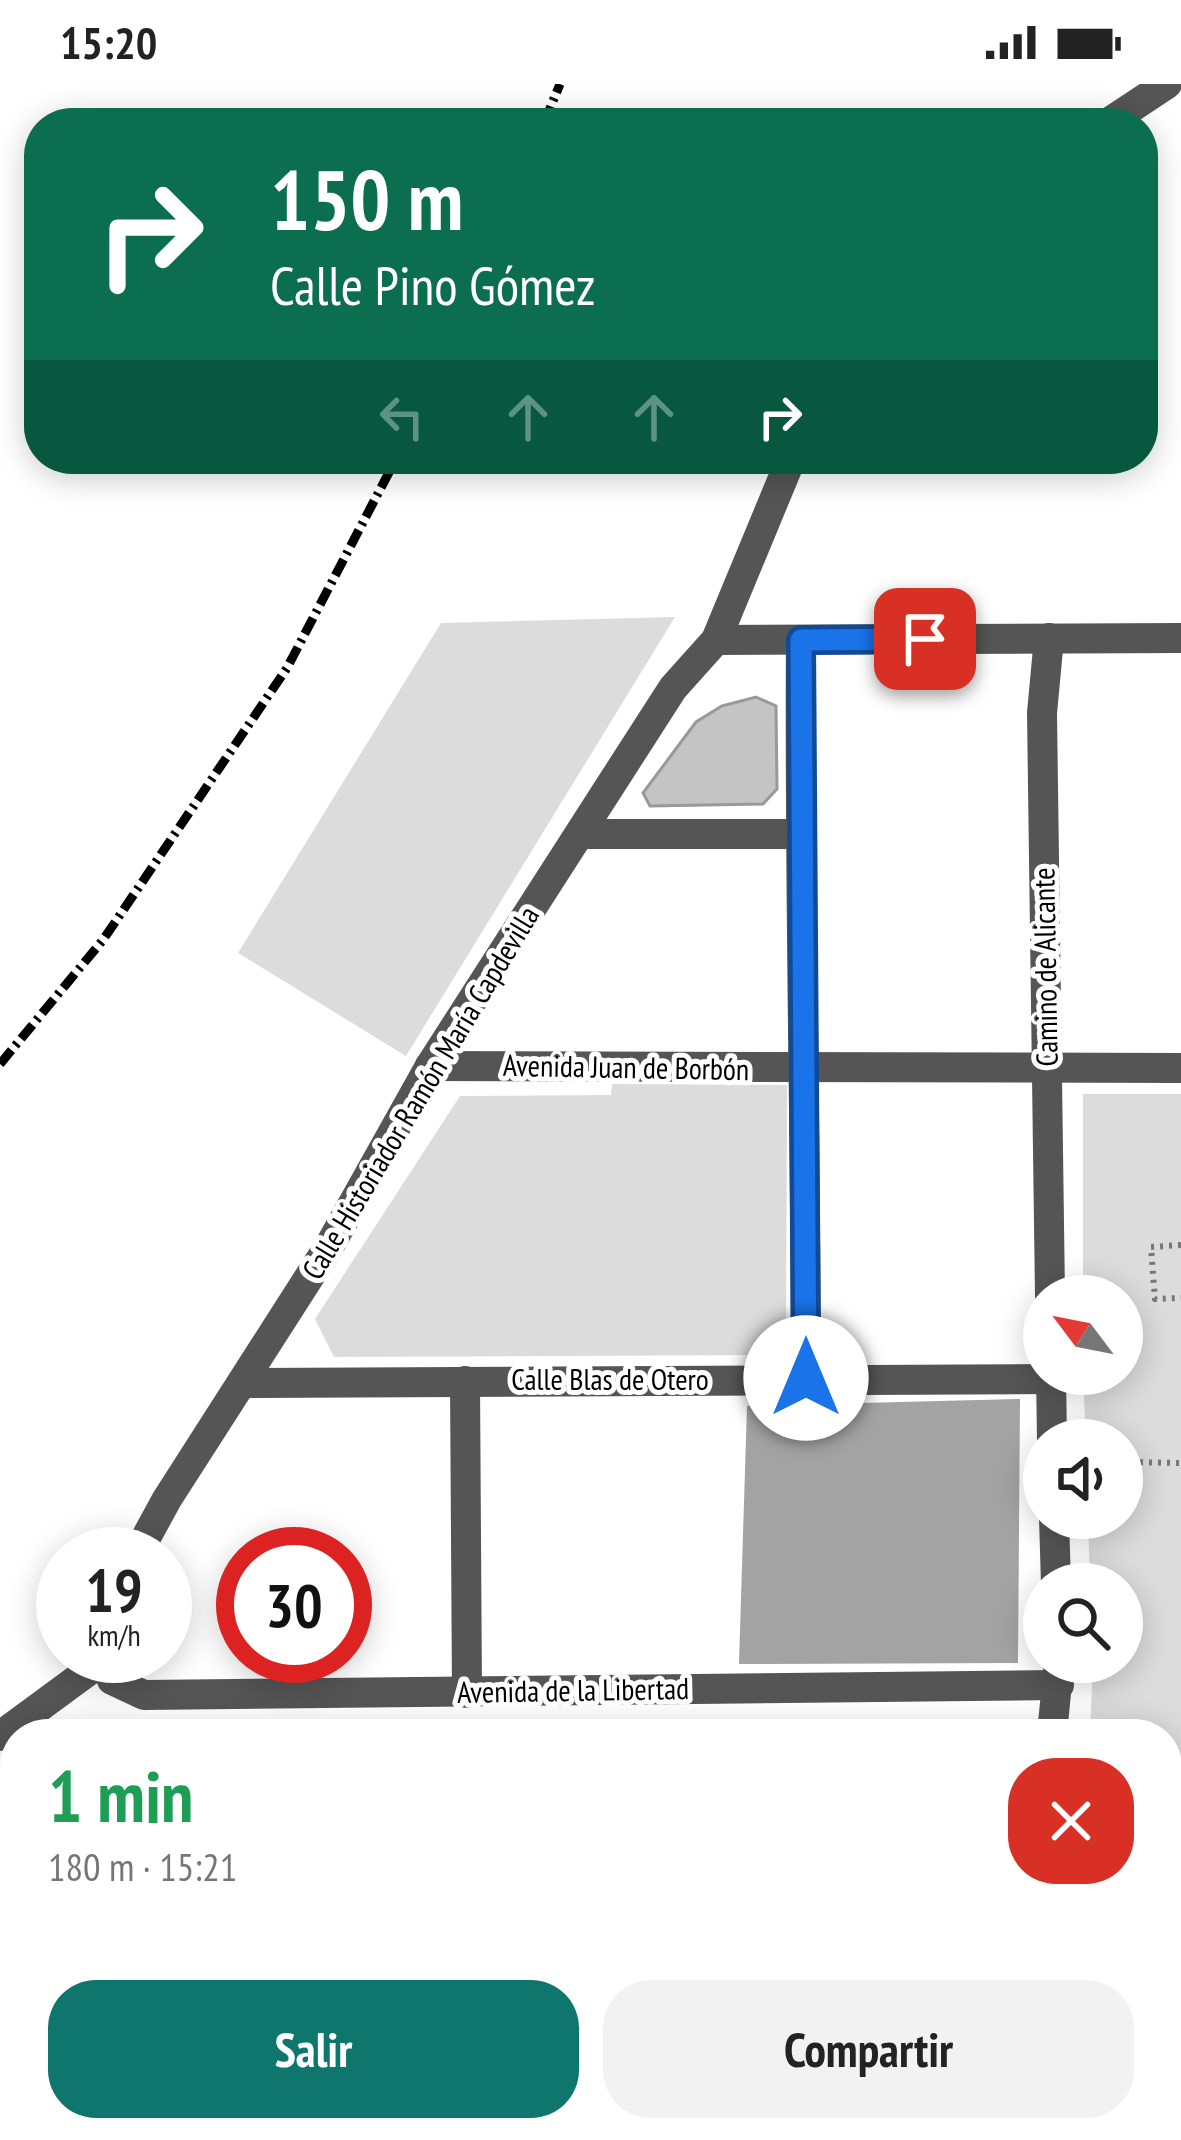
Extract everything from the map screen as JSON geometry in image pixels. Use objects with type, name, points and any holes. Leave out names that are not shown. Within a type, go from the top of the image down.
[{"type":"street","points":[[1131,108],[1167,84]]},
{"type":"street","name":"Calle Historiador Ramón María Capdevilla","points":[[152,1527],[331,1244],[430,1066],[674,688],[716,640],[785,474]]},
{"type":"street","name":"Camino de Alicante","points":[[1049,638],[1042,713],[1050,1275]]},
{"type":"street","points":[[716,640],[1181,638]]},
{"type":"street","points":[[801,640],[806,1378]]},
{"type":"street","points":[[582,835],[799,834]]},
{"type":"street","name":"Avenida Juan de Borbón","points":[[430,1066],[1181,1068]]},
{"type":"street","name":"Calle Blas de Otero","points":[[242,1383],[1023,1376]]},
{"type":"street","points":[[465,1381],[467,1693]]},
{"type":"street","name":"Avenida de la Libertad","points":[[115,1683],[144,1695],[467,1693],[1023,1675]]},
{"type":"street","points":[[22,1719],[69,1683]]},
{"type":"street","points":[[1054,1719],[1058,1683]]},
{"type":"path","points":[[1181,1245],[1151,1247],[1155,1299],[1181,1298]]},
{"type":"path","points":[[1143,1462],[1181,1463]]},
{"type":"shaded area","points":[[675,617],[406,1056],[238,953],[441,623]]},
{"type":"shaded area","points":[[612,1084],[787,1085],[786,1355],[334,1357],[315,1319],[460,1096],[611,1095]]},
{"type":"shaded area","points":[[1083,1094],[1181,1094],[1181,1719],[1091,1719],[1092,1683],[1143,1683],[1143,1563],[1089,1563],[1089,1539],[1143,1539],[1143,1419],[1085,1419],[1084,1395],[1143,1395],[1143,1275],[1083,1275]]},
{"type":"shaded area","points":[[1020,1399],[1018,1663],[739,1664],[747,1406]]},
{"type":"building","points":[[756,697],[776,706],[777,789],[763,804],[650,806],[643,793],[696,722],[722,706]]},
{"type":"railway","points":[[550,108],[560,84]]},
{"type":"railway","points":[[0,1064],[103,940],[287,668],[388,474]]},
{"type":"route","points":[[806,1378],[801,640],[925,639]]}]
